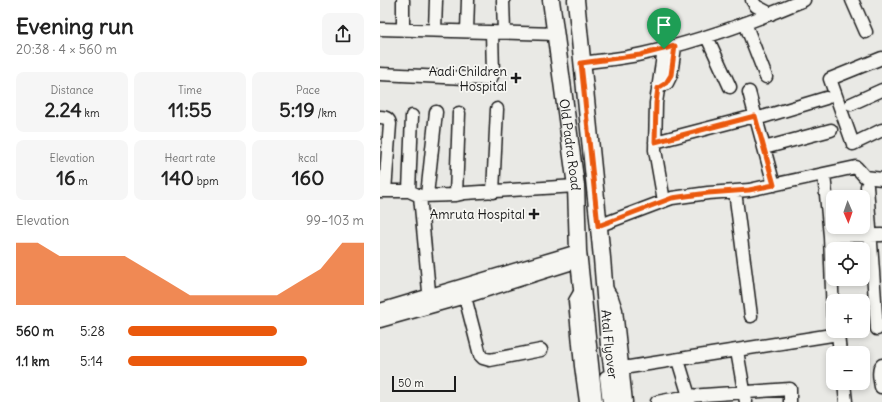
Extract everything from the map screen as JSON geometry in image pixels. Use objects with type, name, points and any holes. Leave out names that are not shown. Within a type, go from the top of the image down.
[{"type":"main road","name":"Old Padra Road","points":[[551,0],[576,186],[582,290]]},
{"type":"main road","name":"Old Padra Road","points":[[576,0],[604,286]]},
{"type":"main road","name":"Atal Flyover","points":[[604,286],[609,345],[617,402]]},
{"type":"main road","name":"Atal Flyover","points":[[582,290],[594,402]]},
{"type":"street","points":[[403,0],[403,30]]},
{"type":"street","points":[[435,30],[436,0]]},
{"type":"street","points":[[467,31],[468,0]]},
{"type":"street","points":[[380,74],[491,78],[493,74],[498,32],[504,0]]},
{"type":"street","points":[[752,0],[756,6],[771,14]]},
{"type":"street","points":[[581,63],[640,55],[669,48],[707,37],[771,14],[804,0]]},
{"type":"street","points":[[852,0],[866,32]]},
{"type":"street","points":[[745,23],[766,77]]},
{"type":"street","points":[[380,29],[556,34]]},
{"type":"street","points":[[707,37],[730,87]]},
{"type":"street","points":[[664,201],[655,150],[656,103],[658,88],[669,48]]},
{"type":"street","points":[[882,58],[830,79],[853,144],[882,130]]},
{"type":"street","points":[[851,104],[882,90]]},
{"type":"street","points":[[749,92],[774,185]]},
{"type":"street","points":[[655,142],[826,98]]},
{"type":"street","points":[[493,192],[497,109]]},
{"type":"street","points":[[430,307],[424,196],[436,112]]},
{"type":"street","points":[[456,195],[459,113]]},
{"type":"street","points":[[409,191],[412,116]]},
{"type":"street","points":[[380,117],[389,120],[390,124],[385,134],[383,191],[409,191],[424,196],[576,186]]},
{"type":"street","points":[[764,148],[831,130]]},
{"type":"street","points":[[598,226],[672,198],[749,190],[856,167],[865,177],[882,179]]},
{"type":"street","points":[[824,174],[830,236],[832,294]]},
{"type":"street","points":[[867,186],[876,235],[877,329]]},
{"type":"street","points":[[735,191],[751,316]]},
{"type":"street","points":[[830,236],[876,235]]},
{"type":"street","points":[[380,310],[430,294],[579,256]]},
{"type":"street","points":[[380,321],[465,297],[579,256]]},
{"type":"street","points":[[604,286],[612,298],[616,310],[626,402]]},
{"type":"street","points":[[604,286],[598,302],[608,402]]},
{"type":"street","points":[[582,290],[575,301],[586,402]]},
{"type":"street","points":[[582,290],[590,306],[602,402]]},
{"type":"street","points":[[465,297],[482,358],[490,360],[540,350]]},
{"type":"street","points":[[623,368],[838,334],[839,346]]},
{"type":"street","points":[[737,350],[746,397]]},
{"type":"street","points":[[678,360],[689,399]]},
{"type":"street","points":[[881,387],[879,371],[882,365]]},
{"type":"street","points":[[656,402],[746,397],[790,389],[790,402]]},
{"type":"street","points":[[845,390],[846,402]]},
{"type":"place","name":"Aadi Children Hospital","points":[[516,78]]},
{"type":"place","name":"Amruta Hospital","points":[[534,214]]},
{"type":"route","points":[[675,46],[671,75],[666,83],[658,88],[655,142],[755,116],[774,185],[749,190],[708,193],[672,198],[598,226],[581,63],[640,55],[664,49],[675,46]]}]
